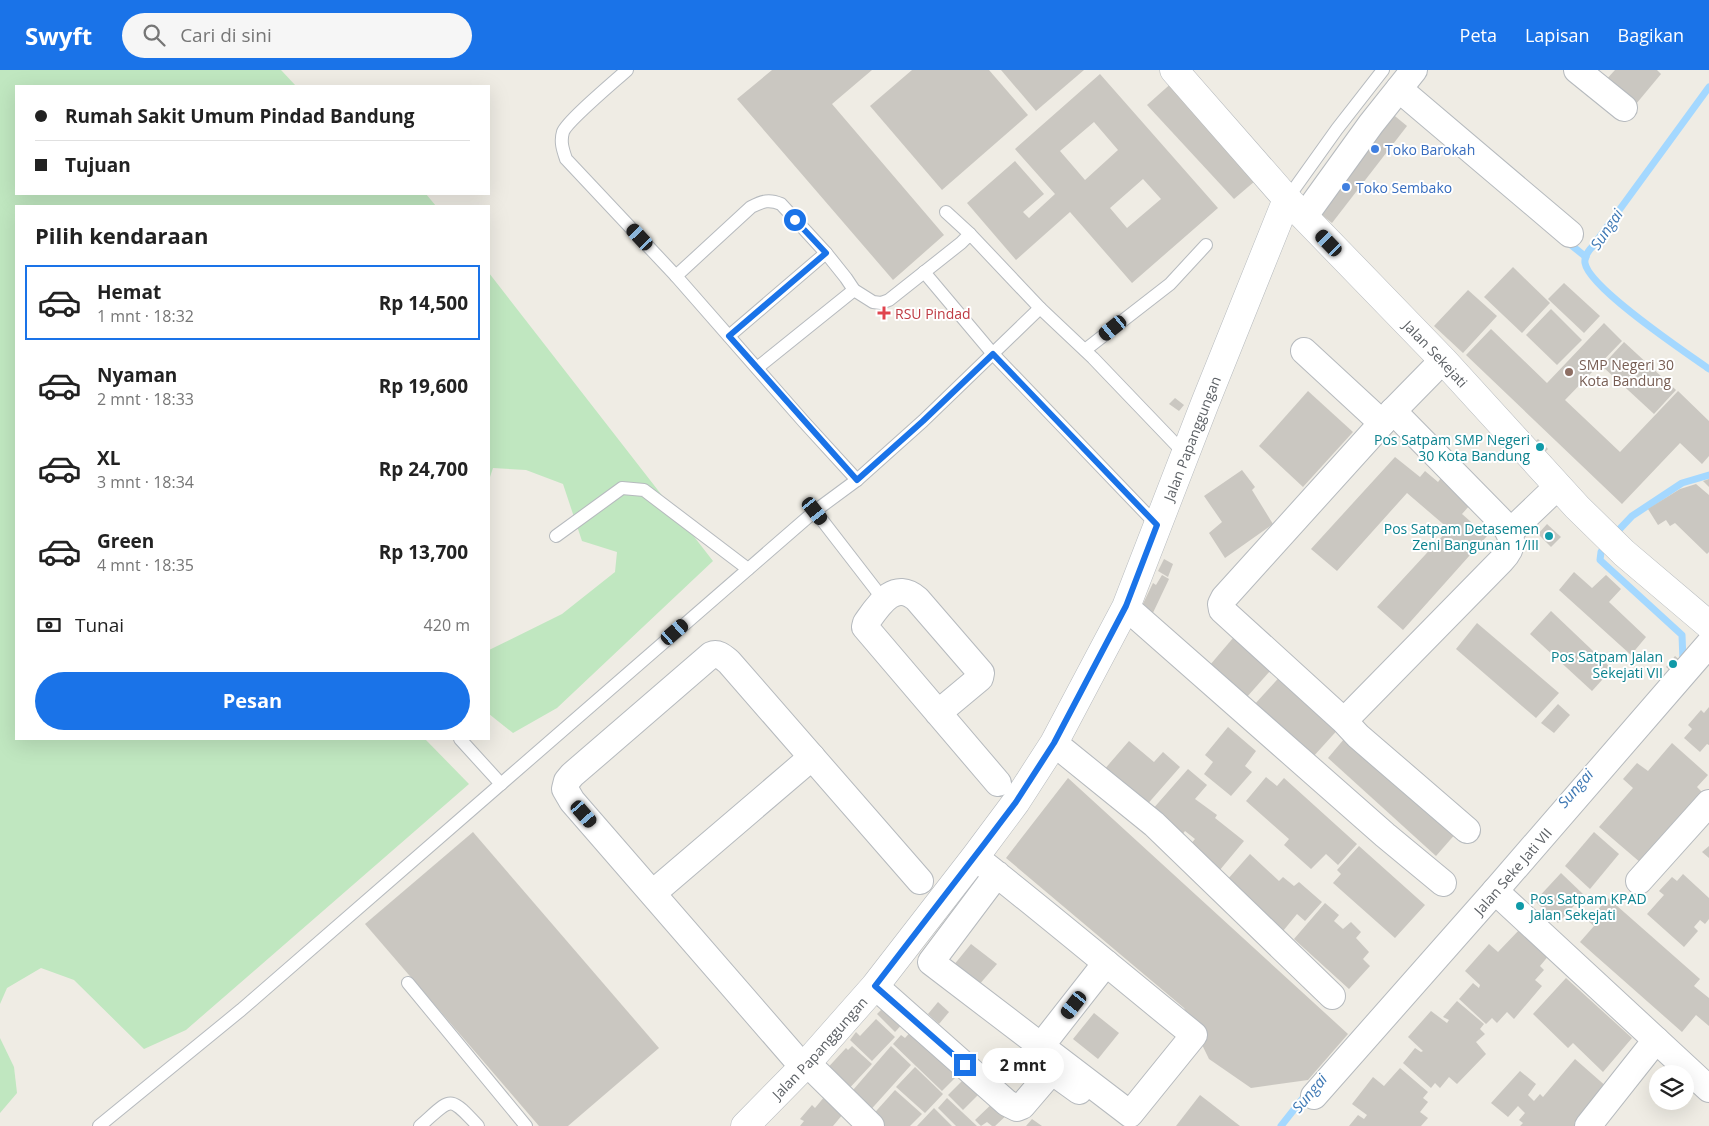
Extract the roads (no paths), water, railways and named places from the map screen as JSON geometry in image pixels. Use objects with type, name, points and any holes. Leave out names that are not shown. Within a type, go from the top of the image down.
[{"type":"street","name":"Jalan Sekejati","points":[[1174,70],[1295,208],[1443,360],[1558,486],[1624,553],[1709,625]]},
{"type":"street","points":[[1577,70],[1624,108]]},
{"type":"street","points":[[1295,208],[1371,124],[1399,76],[1570,234]]},
{"type":"street","name":"Jalan Papanggungan","points":[[745,1126],[805,1065],[875,986],[1016,802],[1054,743],[1126,606],[1184,454],[1295,208]]},
{"type":"street","points":[[1304,351],[1387,417],[1502,522],[1510,532],[1512,542],[1509,553],[1344,721]]},
{"type":"street","points":[[1443,360],[1387,417],[1281,533],[1224,598],[1221,604],[1222,610],[1358,736],[1467,830]]},
{"type":"street","points":[[1510,532],[1558,486]]},
{"type":"street","points":[[938,713],[980,678],[980,670],[914,597],[908,593],[901,592],[892,594],[883,599],[866,622],[865,627],[938,713],[998,783]]},
{"type":"street","points":[[1126,606],[1385,835],[1443,883]]},
{"type":"street","name":"Jalan Seke Jati VII","points":[[1314,1096],[1709,644]]},
{"type":"street","points":[[870,1126],[805,1065],[568,795],[565,785],[572,774],[714,654],[723,656],[920,881]]},
{"type":"street","points":[[1054,743],[1154,824],[1332,996]]},
{"type":"street","points":[[654,893],[812,757]]},
{"type":"street","points":[[1640,881],[1709,803]]},
{"type":"street","points":[[975,857],[997,874],[1194,1035],[1130,1114],[931,962],[997,874]]},
{"type":"street","points":[[1495,891],[1709,1089]]},
{"type":"street","points":[[1041,1046],[1106,963]]},
{"type":"street","points":[[875,986],[1008,1103],[1017,1108],[1022,1106],[1046,1078],[1054,1074],[1104,1108],[1142,1126]]},
{"type":"street","points":[[1588,1126],[1656,1040]]},
{"type":"lane","points":[[627,70],[579,113],[563,131],[561,145],[566,159],[676,276],[857,480]]},
{"type":"lane","points":[[676,276],[751,207],[762,201],[772,200],[781,204],[826,253],[854,290],[873,302],[881,303],[889,300],[970,234]]},
{"type":"lane","points":[[946,212],[970,234],[1040,308],[1085,350],[1184,454]]},
{"type":"lane","points":[[1085,350],[1170,284],[1206,245]]},
{"type":"lane","points":[[729,336],[826,253]]},
{"type":"lane","points":[[924,272],[993,354],[1157,525]]},
{"type":"lane","points":[[757,368],[854,290]]},
{"type":"lane","points":[[99,1126],[241,1010],[815,511],[857,480],[923,421],[1040,308]]},
{"type":"lane","points":[[556,536],[622,488],[644,490],[748,569]]},
{"type":"lane","points":[[815,511],[883,599]]},
{"type":"lane","points":[[461,740],[501,784]]},
{"type":"lane","points":[[408,983],[526,1126]]},
{"type":"lane","points":[[420,1126],[445,1104],[451,1103],[457,1104],[478,1126]]},
{"type":"waterway","name":"Sungai","points":[[1709,87],[1588,251],[1585,260],[1590,274],[1620,303],[1660,335],[1709,369]]},
{"type":"waterway","points":[[1566,241],[1586,257]]},
{"type":"waterway","name":"Sungai","points":[[1614,535],[1632,516],[1682,483],[1709,475]]},
{"type":"waterway","name":"Sungai","points":[[1607,543],[1601,552],[1600,560],[1682,635],[1683,661]]},
{"type":"waterway","name":"Sungai","points":[[1281,1126],[1307,1093]]},
{"type":"place","name":"Toko Barokah","points":[[1375,149]]},
{"type":"place","name":"Toko Sembako","points":[[1346,187]]},
{"type":"place","name":"RSU Pindad","points":[[884,313]]},
{"type":"place","name":"SMP Negeri 30 Kota Bandung","points":[[1569,372]]},
{"type":"place","name":"Pos Satpam SMP Negeri 30 Kota Bandung","points":[[1540,447]]},
{"type":"place","name":"Pos Satpam Detasemen Zeni Bangunan 1/III","points":[[1549,536]]},
{"type":"place","name":"Pos Satpam Jalan Sekejati VII","points":[[1673,664]]},
{"type":"place","name":"Pos Satpam KPAD Jalan Sekejati","points":[[1520,906]]}]
